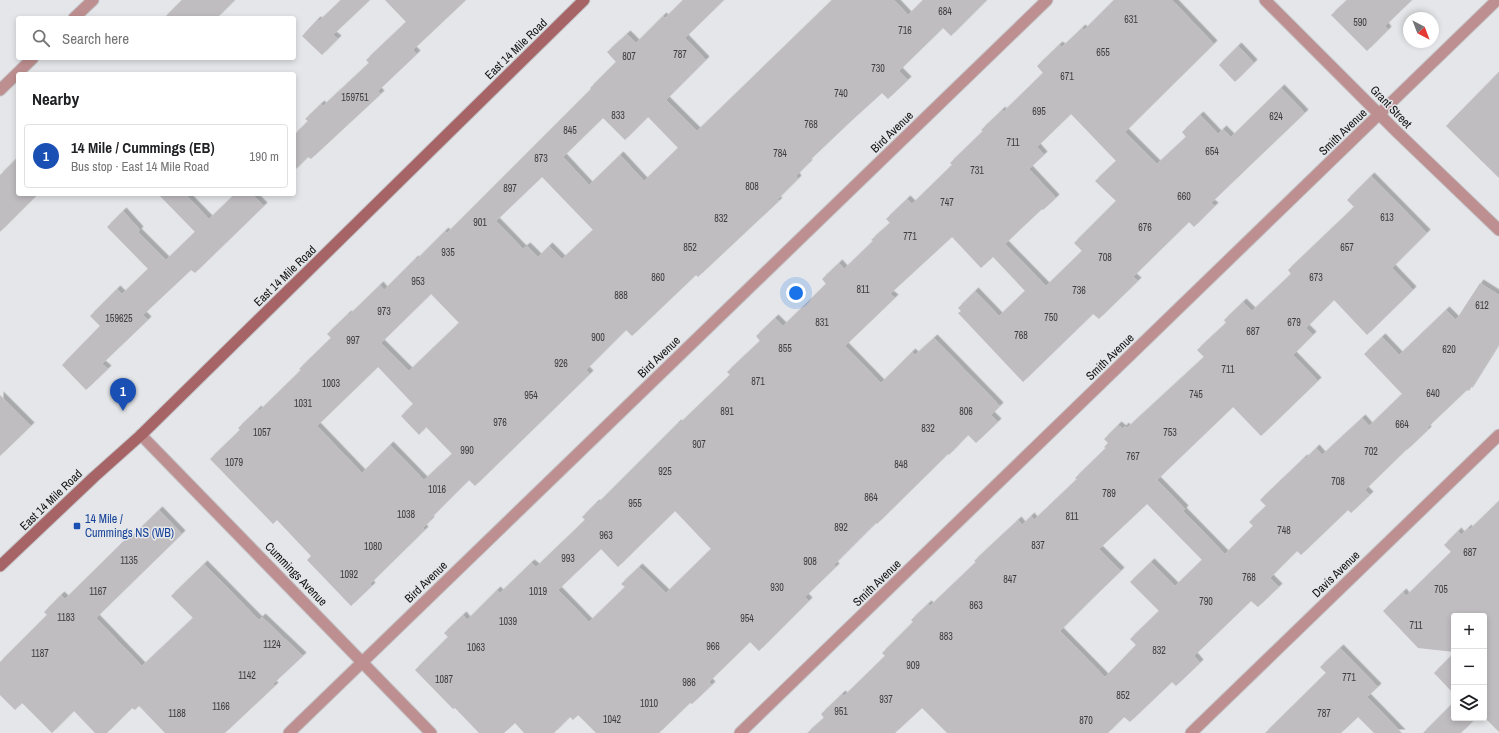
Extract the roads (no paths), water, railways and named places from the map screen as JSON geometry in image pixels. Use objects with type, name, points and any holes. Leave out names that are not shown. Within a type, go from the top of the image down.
[{"type":"main road","name":"East 14 Mile Road","points":[[0,566],[94,476],[141,435],[584,0]]},
{"type":"street","points":[[76,16],[92,0]]},
{"type":"street","name":"Bird Avenue","points":[[289,733],[1047,0]]},
{"type":"street","name":"Grant Street","points":[[1265,0],[1499,230]]},
{"type":"street","name":"Smith Avenue","points":[[740,733],[1497,0]]},
{"type":"street","points":[[19,72],[31,60]]},
{"type":"street","points":[[0,90],[16,74]]},
{"type":"street","name":"Cummings Avenue","points":[[141,435],[431,733]]},
{"type":"street","name":"Davis Avenue","points":[[1191,733],[1499,435]]},
{"type":"place","name":"14 Mile / Cummings (EB)","points":[[123,411]]},
{"type":"place","name":"14 Mile / Cummings NS (WB)","points":[[77,526]]}]
